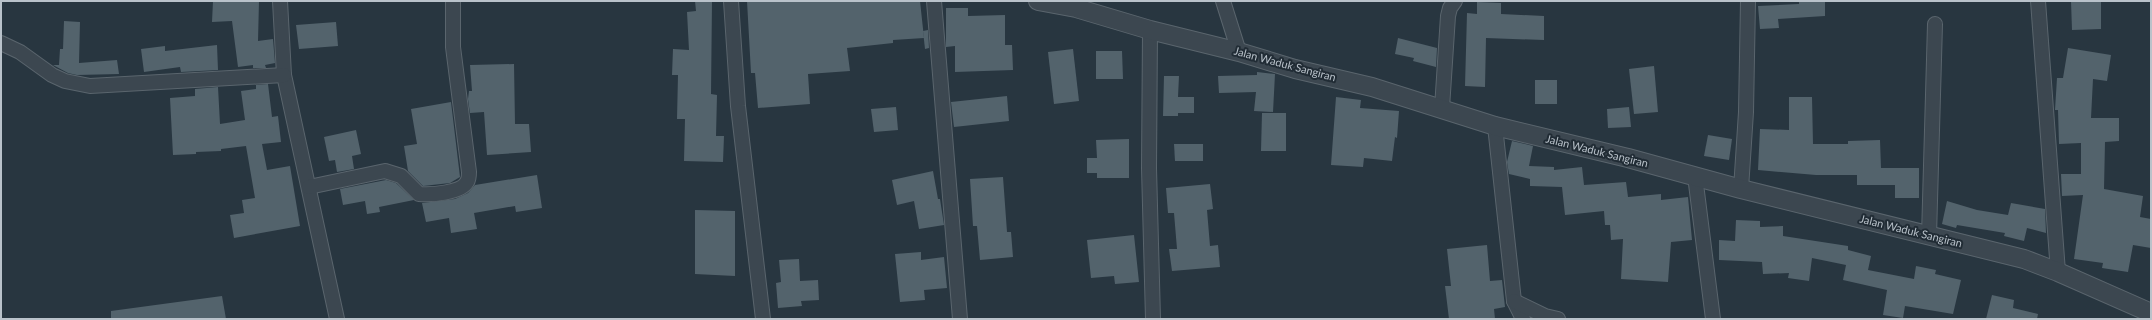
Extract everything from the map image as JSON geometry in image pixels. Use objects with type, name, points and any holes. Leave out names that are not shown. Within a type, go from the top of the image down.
[{"type":"street","points":[[280,1],[284,75],[336,319]]},
{"type":"street","points":[[308,187],[386,171],[401,176],[419,194],[448,192],[463,187],[468,181],[469,172],[453,47],[453,1]]},
{"type":"street","points":[[731,1],[738,106],[764,319]]},
{"type":"street","points":[[934,1],[960,319]]},
{"type":"street","name":"Jalan Waduk Sangiran","points":[[1038,1],[1076,8],[1150,30],[1239,52],[1295,69],[1372,87],[1442,108],[1494,126],[2024,259],[2058,272],[2151,313]]},
{"type":"street","points":[[1223,1],[1239,52]]},
{"type":"street","points":[[1442,108],[1448,16],[1450,8],[1455,1]]},
{"type":"street","points":[[1741,189],[1746,112],[1748,1]]},
{"type":"street","points":[[2038,1],[2058,272]]},
{"type":"street","points":[[1929,236],[1935,24]]},
{"type":"street","points":[[1150,30],[1149,168],[1153,319]]},
{"type":"street","points":[[1,43],[20,52],[52,75],[66,81],[90,86],[284,75]]},
{"type":"street","points":[[1494,126],[1514,301],[1523,319]]},
{"type":"street","points":[[1694,176],[1713,319]]},
{"type":"street","points":[[1514,301],[1545,316],[1558,319]]},
{"type":"building","points":[[213,1],[259,1],[258,41],[273,39],[275,63],[265,65],[266,68],[253,68],[253,65],[238,67],[232,21],[212,22]]},
{"type":"building","points":[[695,1],[712,1],[711,94],[717,95],[716,136],[724,136],[723,162],[684,161],[685,119],[677,119],[678,75],[672,75],[673,49],[689,50],[687,12],[696,11]]},
{"type":"building","points":[[747,1],[920,1],[924,38],[893,40],[893,43],[847,48],[850,71],[808,74],[810,104],[758,108],[755,73],[751,73]]},
{"type":"building","points":[[1799,1],[1825,1],[1825,16],[1778,19],[1779,28],[1760,29],[1758,6],[1799,4]]},
{"type":"building","points":[[2071,1],[2101,1],[2101,29],[2072,30]]},
{"type":"building","points":[[1477,2],[1501,3],[1501,14],[1544,16],[1544,40],[1486,38],[1485,87],[1465,86],[1467,13],[1477,14]]},
{"type":"building","points":[[946,8],[968,8],[968,16],[1005,15],[1005,45],[1012,45],[1013,70],[955,72],[955,46],[946,47]]},
{"type":"building","points":[[64,21],[80,22],[79,63],[117,60],[119,74],[77,75],[68,73],[53,65],[59,65],[60,49],[63,49]]},
{"type":"building","points":[[336,22],[338,46],[299,49],[296,25]]},
{"type":"building","points":[[928,30],[929,48],[925,49],[923,31]]},
{"type":"building","points":[[1398,38],[1437,48],[1436,67],[1413,61],[1414,58],[1395,54]]},
{"type":"building","points":[[217,45],[218,70],[181,72],[180,67],[144,72],[141,49],[165,46],[165,51]]},
{"type":"building","points":[[2068,48],[2111,55],[2107,81],[2093,79],[2091,118],[2119,118],[2119,141],[2105,142],[2104,189],[2143,196],[2140,217],[2151,219],[2151,248],[2133,245],[2128,272],[2102,268],[2103,263],[2074,259],[2083,195],[2062,196],[2061,174],[2081,174],[2081,143],[2059,144],[2058,110],[2055,110],[2057,78],[2063,78]]},
{"type":"building","points":[[1073,49],[1079,101],[1054,104],[1048,52]]},
{"type":"building","points":[[1096,51],[1122,51],[1123,79],[1096,79]]},
{"type":"building","points":[[514,64],[515,124],[529,124],[531,152],[487,155],[484,112],[470,113],[468,99],[469,91],[472,91],[470,65]]},
{"type":"building","points":[[1654,66],[1658,112],[1634,114],[1629,69]]},
{"type":"building","points":[[1257,72],[1275,74],[1273,112],[1254,111],[1256,92],[1219,93],[1218,76],[1257,75]]},
{"type":"building","points":[[1164,76],[1179,76],[1178,97],[1194,97],[1194,113],[1178,113],[1178,116],[1163,116]]},
{"type":"building","points":[[1535,80],[1557,80],[1557,104],[1535,104]]},
{"type":"building","points":[[268,84],[272,117],[278,116],[281,142],[262,144],[267,170],[290,166],[300,226],[234,238],[230,215],[244,213],[242,200],[255,198],[246,146],[221,149],[221,151],[173,155],[170,98],[195,96],[195,89],[218,87],[220,124],[245,120],[241,91],[256,89],[256,85]]},
{"type":"building","points":[[1007,96],[1009,121],[954,127],[951,102]]},
{"type":"building","points":[[1336,97],[1361,100],[1360,108],[1399,111],[1397,138],[1395,137],[1392,161],[1364,158],[1363,167],[1331,165]]},
{"type":"building","points":[[1789,97],[1812,97],[1813,144],[1848,144],[1848,141],[1880,140],[1881,168],[1919,168],[1919,198],[1895,198],[1895,185],[1857,185],[1857,175],[1816,175],[1758,170],[1760,129],[1789,130]]},
{"type":"building","points":[[451,102],[460,177],[450,183],[423,186],[408,171],[404,146],[417,144],[411,109]]},
{"type":"building","points":[[896,107],[898,130],[874,132],[871,109]]},
{"type":"building","points":[[1629,107],[1631,127],[1608,128],[1607,109]]},
{"type":"building","points":[[1262,113],[1286,113],[1286,151],[1261,151]]},
{"type":"building","points":[[356,130],[361,154],[352,156],[354,169],[337,172],[335,160],[329,161],[324,137]]},
{"type":"building","points":[[1708,135],[1732,139],[1729,160],[1704,156]]},
{"type":"building","points":[[1129,139],[1129,178],[1097,178],[1097,173],[1087,173],[1087,158],[1097,158],[1096,140]]},
{"type":"building","points":[[1512,141],[1533,146],[1529,166],[1554,167],[1554,170],[1582,167],[1584,185],[1626,182],[1628,197],[1661,194],[1661,200],[1688,197],[1692,240],[1671,242],[1668,282],[1621,279],[1623,239],[1611,240],[1610,225],[1605,225],[1604,211],[1565,215],[1562,187],[1530,186],[1530,179],[1509,174],[1507,162]]},
{"type":"building","points":[[1174,144],[1203,144],[1203,161],[1175,161]]},
{"type":"building","points":[[933,171],[938,199],[940,199],[944,225],[919,229],[914,201],[897,205],[892,180]]},
{"type":"building","points":[[537,175],[542,208],[516,212],[515,206],[474,213],[477,229],[451,233],[449,218],[426,222],[422,203],[455,199],[468,193],[475,185]]},
{"type":"building","points":[[1003,177],[1007,232],[1011,232],[1013,257],[980,260],[977,226],[973,226],[970,179]]},
{"type":"building","points":[[386,180],[396,183],[414,200],[379,207],[380,212],[367,214],[365,201],[343,205],[340,189]]},
{"type":"building","points":[[1210,184],[1213,209],[1207,210],[1210,246],[1218,245],[1220,267],[1172,271],[1169,249],[1177,249],[1174,213],[1168,213],[1166,188]]},
{"type":"building","points":[[1947,201],[1977,210],[2008,215],[2011,203],[2045,209],[2046,233],[2027,228],[2024,241],[2004,236],[2005,233],[1957,225],[1956,228],[1942,224]]},
{"type":"building","points":[[695,210],[735,211],[735,276],[695,274]]},
{"type":"building","points":[[1736,220],[1760,221],[1760,227],[1783,226],[1783,236],[1848,246],[1848,250],[1871,256],[1868,270],[1914,279],[1916,266],[1936,270],[1935,274],[1961,280],[1953,314],[1905,306],[1903,318],[1883,315],[1887,290],[1843,280],[1846,265],[1812,258],[1809,281],[1788,278],[1789,273],[1763,274],[1762,262],[1719,260],[1719,240],[1735,241]]},
{"type":"building","points":[[1134,235],[1139,282],[1115,284],[1114,276],[1091,278],[1087,240]]},
{"type":"building","points":[[1487,245],[1490,281],[1502,280],[1505,307],[1494,309],[1495,319],[1449,319],[1445,286],[1451,286],[1447,249]]},
{"type":"building","points":[[921,252],[921,260],[944,257],[947,288],[924,290],[925,300],[900,302],[895,254]]},
{"type":"building","points":[[799,259],[800,281],[818,280],[819,300],[801,301],[802,306],[778,308],[776,283],[781,282],[779,260]]},
{"type":"building","points":[[1992,295],[2014,300],[2013,308],[2038,314],[2037,319],[1986,319]]},
{"type":"building","points":[[222,296],[226,319],[111,319],[111,311]]}]
